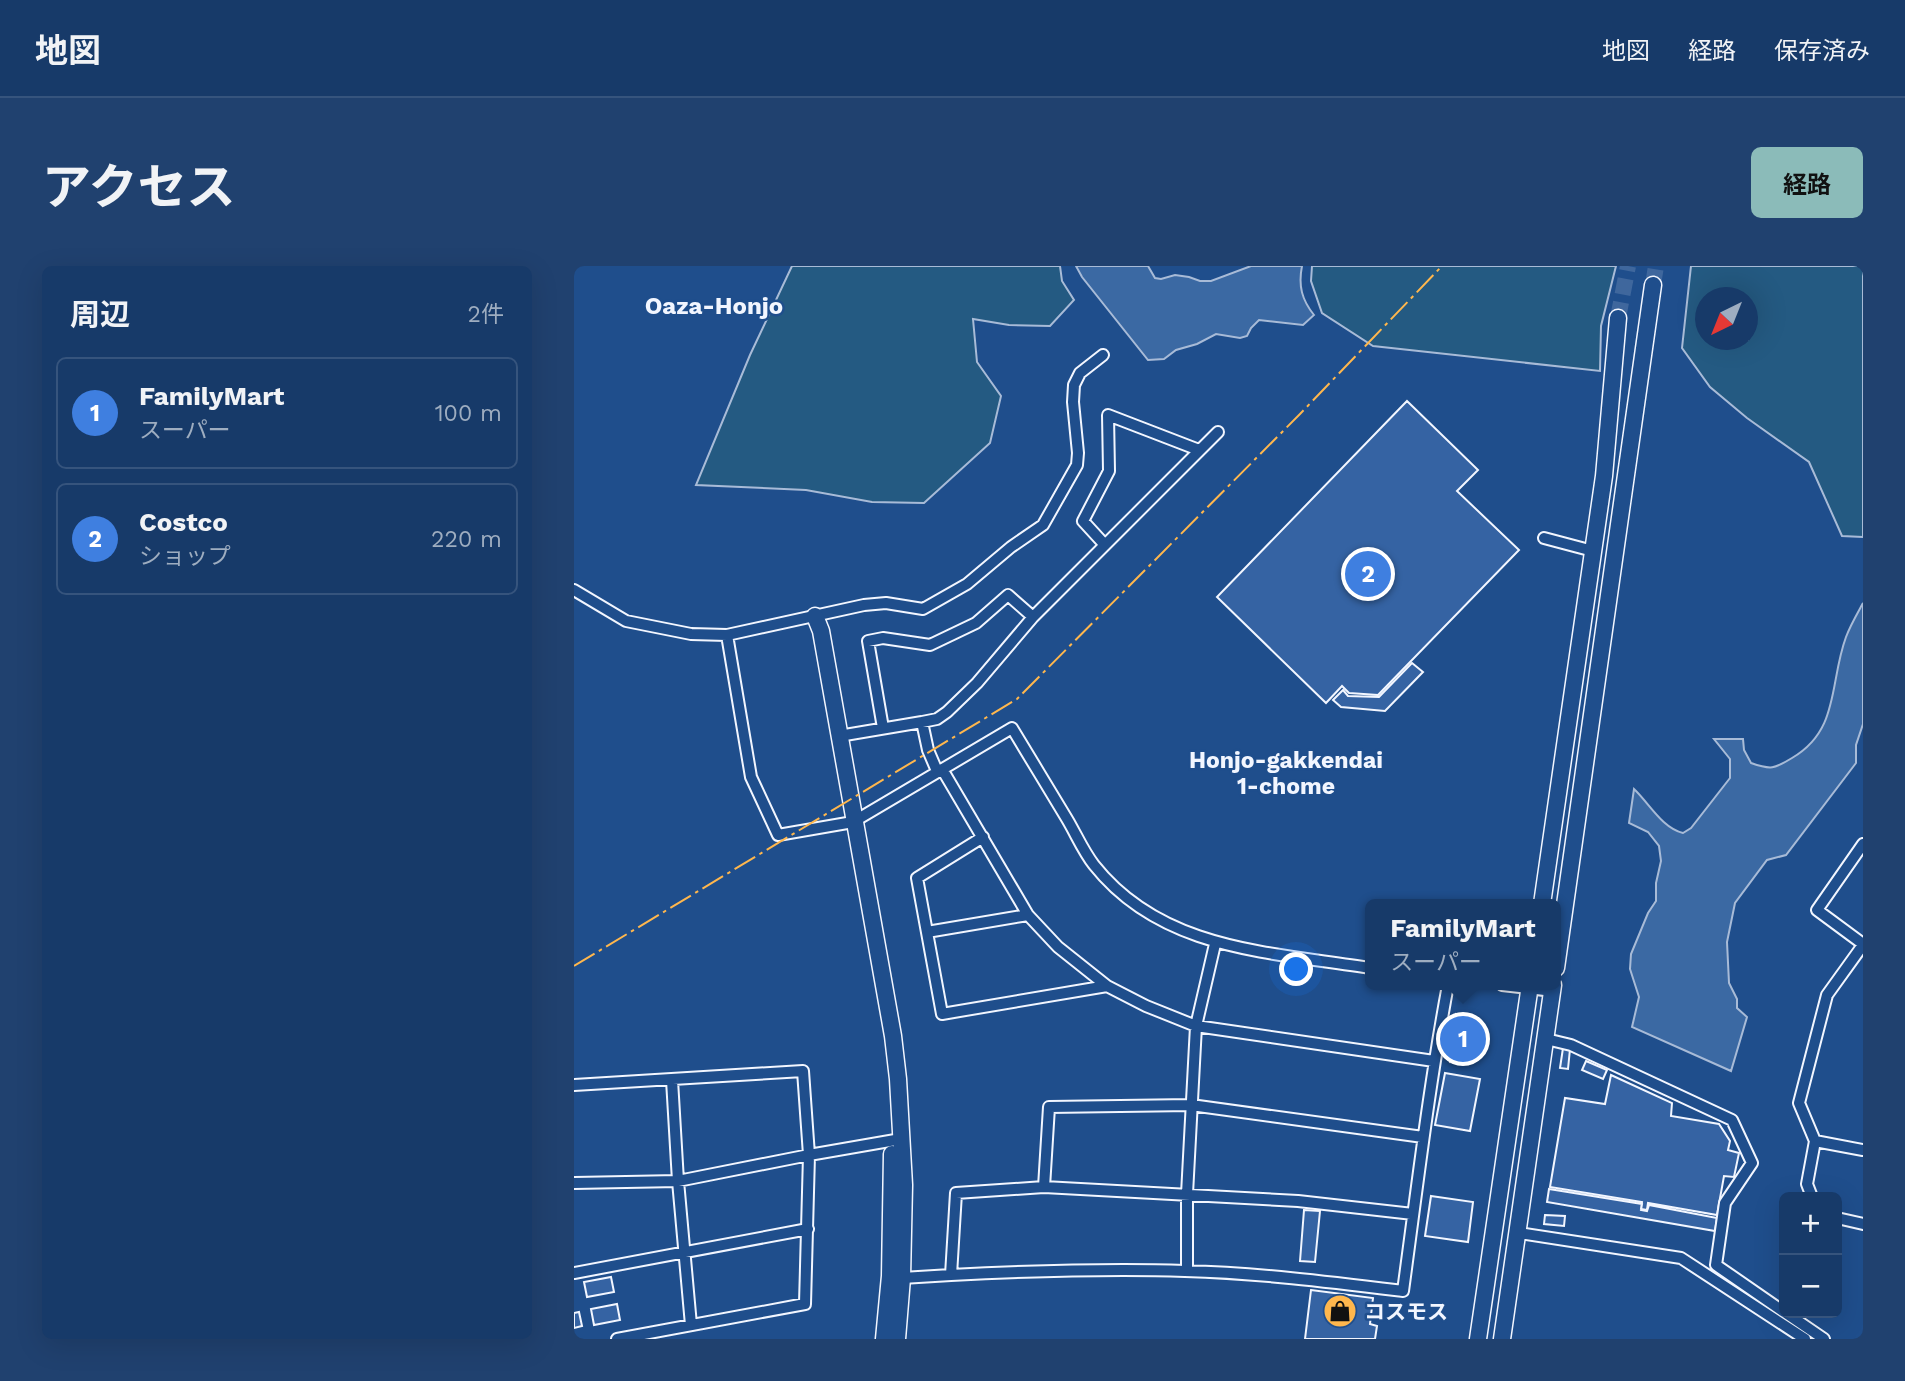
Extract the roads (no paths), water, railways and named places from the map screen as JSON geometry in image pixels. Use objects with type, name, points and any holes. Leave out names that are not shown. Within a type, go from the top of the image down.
[{"type":"street","points":[[1561,932],[1654,285]]},
{"type":"street","points":[[1543,899],[1604,476],[1618,318]]},
{"type":"street","points":[[574,590],[626,621],[691,634],[727,635],[864,605],[886,603],[923,609],[967,584],[1011,547],[1043,525],[1077,465],[1074,385],[1080,373],[1103,355]]},
{"type":"street","points":[[1105,545],[1083,521],[1109,471],[1108,415],[1199,450]]},
{"type":"street","points":[[839,736],[937,719],[947,712],[977,683],[1033,617],[1218,432]]},
{"type":"street","points":[[1544,538],[1593,551],[1615,553]]},
{"type":"street","points":[[883,728],[868,640],[883,638],[930,645],[976,623],[1008,595],[1033,617]]},
{"type":"street","points":[[815,616],[821,631],[839,736],[850,823]]},
{"type":"street","points":[[815,616],[812,632],[893,1036],[897,1140],[884,1339]]},
{"type":"street","points":[[727,635],[751,776],[778,835],[850,823],[1012,728],[1093,863],[1114,888],[1138,907],[1172,927],[1215,944],[1365,967]]},
{"type":"street","points":[[922,722],[928,750],[1028,915],[1058,947],[1107,986],[1195,1026],[1434,1061]]},
{"type":"street","points":[[1566,736],[1588,738]]},
{"type":"street","points":[[983,837],[917,878],[942,1014],[1107,986]]},
{"type":"street","points":[[1810,1192],[1807,1184],[1815,1141],[1800,1102],[1826,995],[1863,945],[1817,910],[1862,849]]},
{"type":"street","points":[[928,932],[1028,915]]},
{"type":"street","points":[[1187,1271],[1187,1195],[1195,1026],[1215,944]]},
{"type":"street","points":[[902,1278],[1067,1270],[1187,1271],[1300,1279],[1402,1291],[1434,1061],[1447,990]]},
{"type":"street","points":[[1478,1339],[1529,990]]},
{"type":"street","points":[[1502,1339],[1553,990]]},
{"type":"street","points":[[1546,1039],[1571,1045],[1732,1120],[1752,1163],[1725,1203],[1716,1265],[1779,1308]]},
{"type":"street","points":[[574,1085],[803,1071],[809,1155],[805,1304],[617,1339]]},
{"type":"street","points":[[672,1080],[691,1325]]},
{"type":"street","points":[[1044,1187],[1049,1107],[1191,1104],[1423,1137]]},
{"type":"street","points":[[574,1183],[678,1181],[897,1140]]},
{"type":"street","points":[[897,1140],[904,1185],[902,1278],[897,1339]]},
{"type":"street","points":[[1815,1141],[1863,1150]]},
{"type":"street","points":[[951,1275],[956,1193],[1044,1187],[1297,1201],[1413,1214]]},
{"type":"street","points":[[1842,1219],[1863,1224]]},
{"type":"street","points":[[574,1273],[808,1229]]},
{"type":"street","points":[[1519,1233],[1681,1258],[1805,1339]]},
{"type":"street","points":[[1794,1318],[1824,1339]]},
{"type":"tunnel","points":[[1618,318],[1628,266]]},
{"type":"tunnel","points":[[1653,285],[1656,266]]},
{"type":"place","name":"Costco","points":[[1368,574]]},
{"type":"place","name":"FamilyMart","points":[[1463,1039]]},
{"type":"place","name":"コスモス","points":[[1340,1311]]},
{"type":"district","name":"Oaza-Honjo","points":[[714,306]]},
{"type":"district","name":"Honjo-gakkendai 1-chome","points":[[1286,773]]}]
